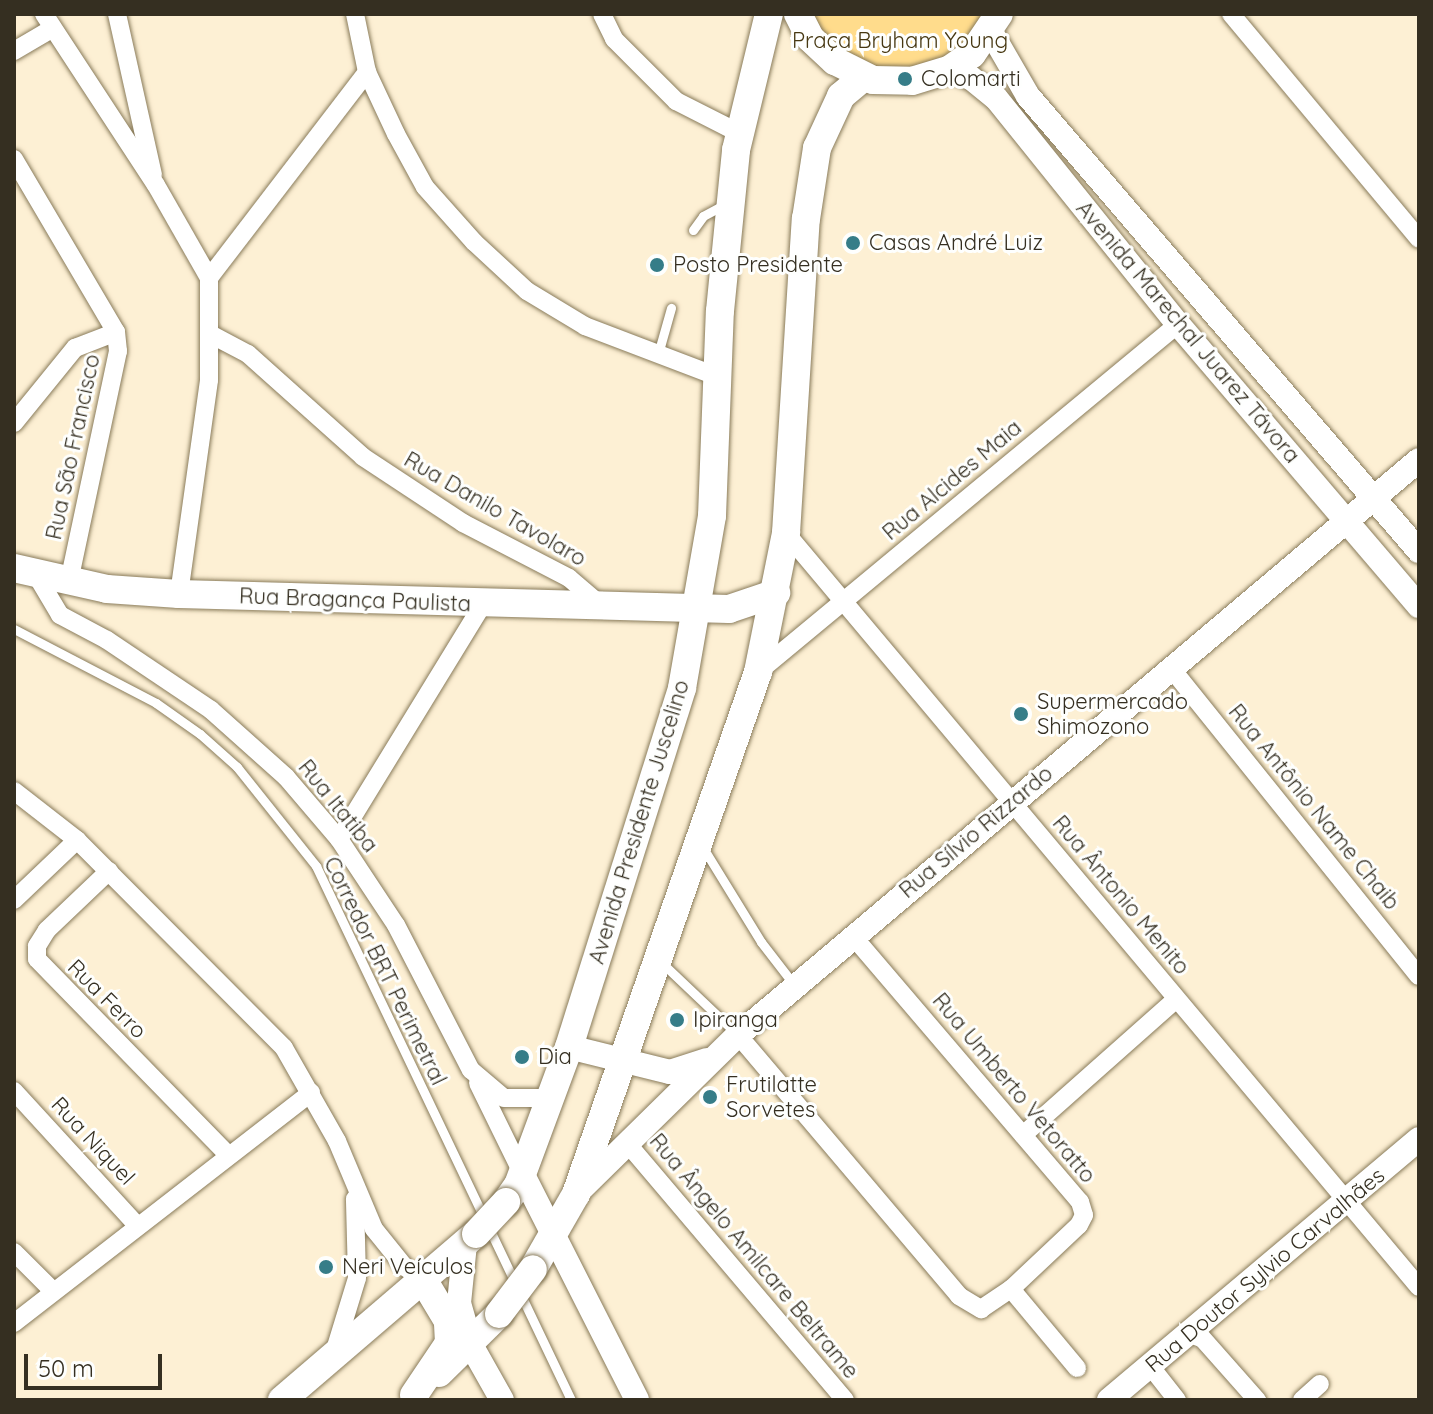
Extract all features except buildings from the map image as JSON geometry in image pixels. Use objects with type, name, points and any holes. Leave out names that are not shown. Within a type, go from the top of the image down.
[{"type":"main road","name":"Avenida Presidente Juscelino","points":[[335,1350],[424,1281],[506,1202],[522,1173],[569,1047],[658,773],[698,609],[712,516],[716,376],[730,201],[739,133],[769,14]]},
{"type":"main road","points":[[798,14],[818,46],[864,77],[912,81],[949,70],[999,19]]},
{"type":"main road","points":[[411,1398],[471,1345],[533,1269],[576,1194],[626,1061],[657,958],[758,672],[786,533],[806,219],[817,148],[841,96],[864,77]]},
{"type":"main road","name":"Rua Bragança Paulista","points":[[24,570],[69,581],[179,594],[483,604],[729,609],[776,593]]},
{"type":"main road","points":[[411,1398],[449,1343],[443,1309],[424,1281]]},
{"type":"main road","points":[[400,1299],[443,1309]]},
{"type":"main road","points":[[309,1395],[335,1350]]},
{"type":"main road","points":[[282,1400],[335,1350]]},
{"type":"street","points":[[117,14],[156,185]]},
{"type":"street","points":[[355,14],[367,72],[425,187],[474,242],[527,291],[585,326],[716,376]]},
{"type":"street","points":[[602,14],[632,60],[676,101],[739,133]]},
{"type":"street","points":[[1231,14],[1419,239]]},
{"type":"street","name":"Avenida Marechal Juarez Távora","points":[[999,19],[1028,96],[1419,551]]},
{"type":"street","points":[[14,51],[48,21],[156,185],[209,278],[212,335],[179,594]]},
{"type":"street","name":"Avenida Marechal Juarez Távora","points":[[949,70],[971,78],[996,98],[1178,324],[1419,606]]},
{"type":"street","points":[[209,278],[367,72]]},
{"type":"street","name":"Rua São Francisco","points":[[14,159],[116,332],[114,372],[69,581]]},
{"type":"street","name":"Rua Alcides Maia","points":[[758,672],[1178,324]]},
{"type":"street","points":[[14,423],[75,348],[116,332]]},
{"type":"street","name":"Rua Danilo Tavolaro","points":[[212,335],[248,354],[382,471],[463,523],[569,578],[603,607]]},
{"type":"street","name":"Rua Sílvio Rizzardo","points":[[576,1194],[738,1035],[1419,460]]},
{"type":"street","name":"Rua Ântonio Menito","points":[[786,533],[1419,1287]]},
{"type":"street","name":"Rua Itatiba","points":[[24,570],[60,615],[211,710],[286,777],[339,839],[396,925],[471,1070],[504,1098],[551,1098]]},
{"type":"street","points":[[339,839],[483,604]]},
{"type":"street","name":"Rua Antônio Name Chaib","points":[[1171,668],[1419,976]]},
{"type":"street","points":[[14,791],[77,840],[284,1048],[311,1093],[383,1242],[424,1281]]},
{"type":"street","points":[[14,900],[77,840]]},
{"type":"street","name":"Rua Ferro","points":[[109,871],[47,930],[37,946],[37,959],[227,1154]]},
{"type":"street","name":"Rua Umberto Vetoratto","points":[[738,1035],[959,1296],[981,1309],[1011,1289],[1068,1238],[1084,1215],[1080,1202],[853,936]]},
{"type":"street","points":[[1023,1135],[1176,999]]},
{"type":"street","name":"Rua Sílvio Rizzardo","points":[[569,1047],[680,1071],[720,1054]]},
{"type":"street","points":[[626,1061],[648,1072],[657,1089],[634,1135]]},
{"type":"street","points":[[471,1070],[637,1400]]},
{"type":"street","name":"Rua Niquel","points":[[14,1091],[136,1224]]},
{"type":"street","points":[[14,1323],[136,1224],[311,1093]]},
{"type":"street","name":"Rua Ângelo Amilcare Beltrame","points":[[634,1135],[845,1400]]},
{"type":"street","name":"Rua Doutor Sylvio Carvalhães","points":[[1109,1400],[1419,1139]]},
{"type":"street","points":[[335,1350],[357,1278],[355,1188]]},
{"type":"street","points":[[470,1239],[459,1303],[471,1345],[502,1400]]},
{"type":"street","points":[[14,1252],[53,1291]]},
{"type":"street","points":[[1011,1289],[1077,1368]]},
{"type":"street","points":[[1195,1330],[1257,1400]]},
{"type":"street","points":[[1151,1367],[1177,1400]]},
{"type":"street","points":[[1302,1400],[1320,1384]]},
{"type":"lane","points":[[693,230],[703,216],[730,201]]},
{"type":"lane","points":[[658,355],[671,308]]},
{"type":"lane","name":"Corredor BRT Perimetral","points":[[14,629],[156,703],[200,734],[237,767],[307,855],[571,1400]]},
{"type":"lane","points":[[698,840],[761,942],[795,986]]},
{"type":"lane","points":[[657,958],[738,1035]]},
{"type":"green space","name":"Praça Bryham Young","points":[[811,14],[989,14],[968,42],[942,60],[912,69],[880,68],[850,56],[826,37]]},
{"type":"place","name":"Colomarti","points":[[905,79]]},
{"type":"place","name":"Casas André Luiz","points":[[853,243]]},
{"type":"place","name":"Posto Presidente","points":[[657,265]]},
{"type":"place","name":"Supermercado Shimozono","points":[[1021,714]]},
{"type":"place","name":"Ipiranga","points":[[677,1020]]},
{"type":"place","name":"Dia","points":[[522,1057]]},
{"type":"place","name":"Frutilatte Sorvetes","points":[[710,1097]]},
{"type":"place","name":"Neri Veículos","points":[[326,1267]]}]
